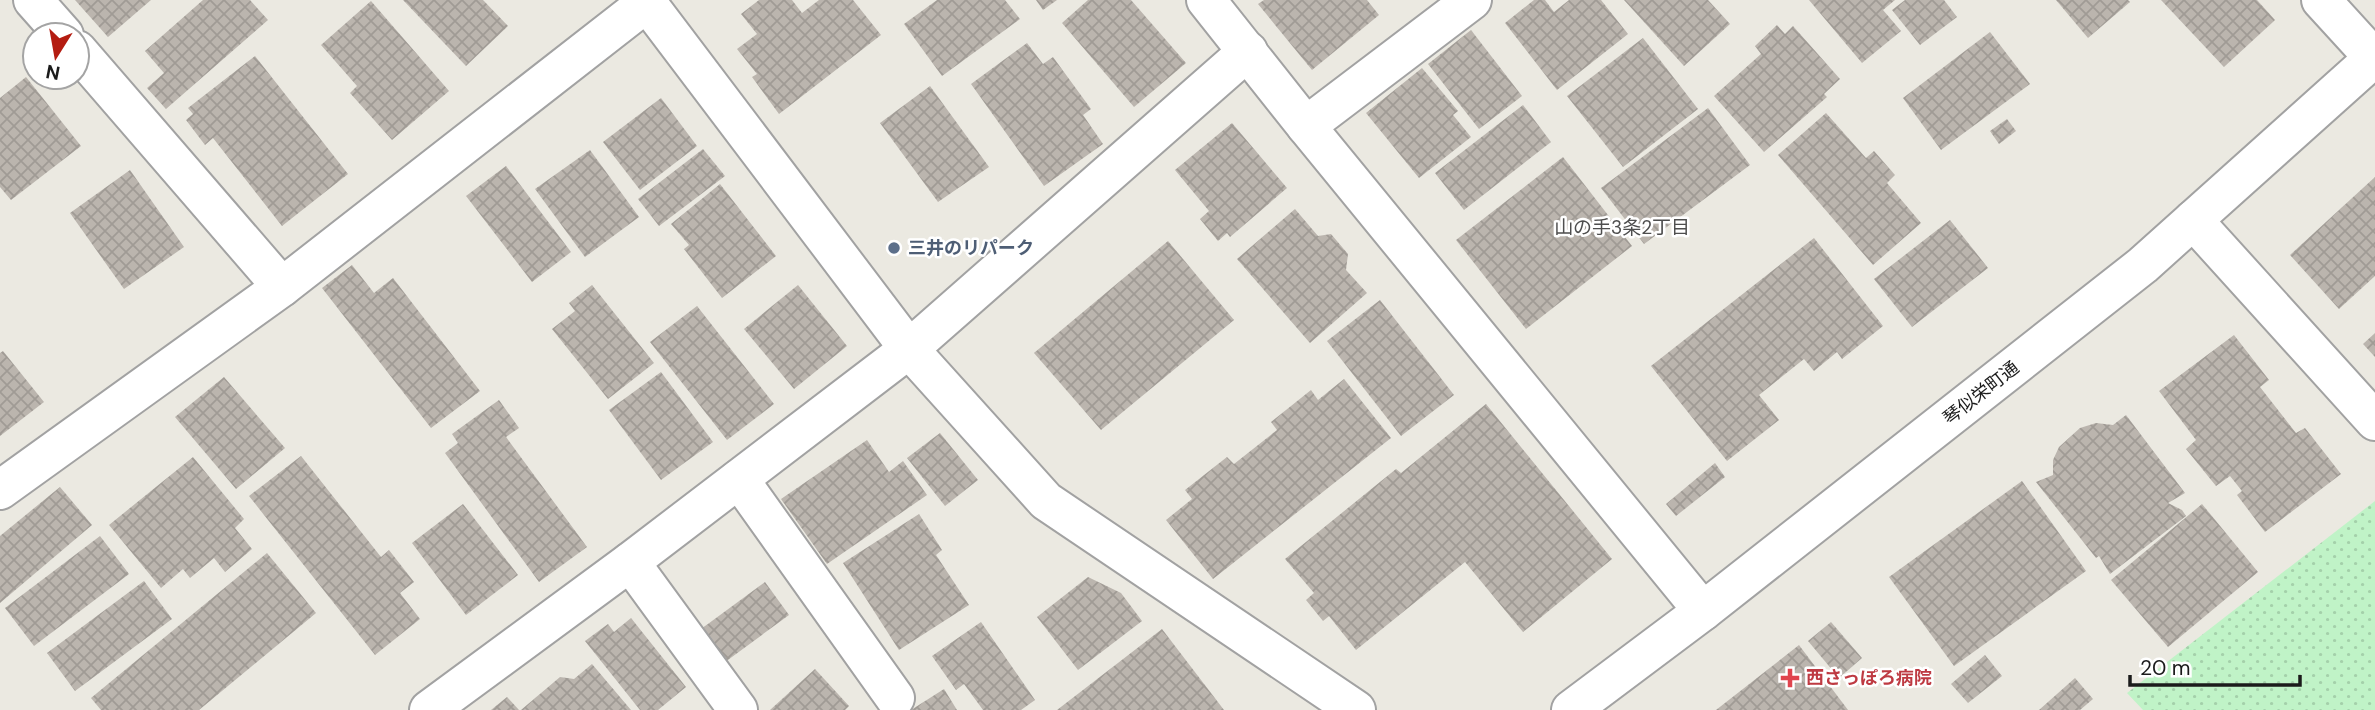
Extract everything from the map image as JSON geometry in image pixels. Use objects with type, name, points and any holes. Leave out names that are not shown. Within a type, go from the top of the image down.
[{"type":"street","points":[[33,0],[52,21]]},
{"type":"street","points":[[1206,0],[1703,611]]},
{"type":"street","points":[[1306,126],[1472,0]]},
{"type":"street","points":[[2321,0],[2374,58]]},
{"type":"street","points":[[0,490],[282,287],[647,1],[909,349],[1046,501],[1356,710]]},
{"type":"street","points":[[429,710],[630,562],[909,349],[1248,51]]},
{"type":"street","name":"琴似栄町通","points":[[1571,710],[1703,611],[2143,265],[2374,58]]},
{"type":"street","points":[[91,66],[282,287]]},
{"type":"street","points":[[2193,220],[2375,421]]},
{"type":"street","points":[[739,479],[895,698]]},
{"type":"street","points":[[630,562],[738,710]]},
{"type":"green space","points":[[2375,501],[2375,710],[2143,710],[2127,693]]},
{"type":"building","points":[[75,0],[151,0],[108,37]]},
{"type":"building","points":[[203,0],[250,0],[268,20],[166,109],[147,88],[164,73],[145,51]]},
{"type":"building","points":[[403,0],[483,0],[508,26],[466,66]]},
{"type":"building","points":[[759,0],[792,0],[802,13],[819,0],[853,0],[881,35],[779,114],[752,77],[757,74],[737,49],[757,34],[741,14]]},
{"type":"building","points":[[937,0],[1005,0],[1020,19],[942,76],[904,24]]},
{"type":"building","points":[[1036,0],[1057,0],[1043,10]]},
{"type":"building","points":[[1088,0],[1131,0],[1186,63],[1134,107],[1062,23]]},
{"type":"building","points":[[1264,0],[1367,0],[1379,15],[1312,70],[1258,4]]},
{"type":"building","points":[[1534,0],[1545,0],[1554,12],[1569,0],[1601,0],[1628,34],[1557,90],[1505,23]]},
{"type":"building","points":[[1624,0],[1708,0],[1730,24],[1684,66]]},
{"type":"building","points":[[1809,0],[1895,0],[1883,10],[1901,31],[1862,63]]},
{"type":"building","points":[[1905,0],[1944,0],[1957,17],[1920,45],[1892,10]]},
{"type":"building","points":[[2056,0],[2128,0],[2130,2],[2088,38]]},
{"type":"building","points":[[2161,0],[2257,0],[2275,20],[2224,67]]},
{"type":"building","points":[[371,1],[449,91],[392,140],[350,93],[357,86],[321,45]]},
{"type":"building","points":[[1777,25],[1785,34],[1793,26],[1840,79],[1824,94],[1827,97],[1764,152],[1714,96],[1761,54],[1755,46]]},
{"type":"building","points":[[1471,30],[1522,96],[1479,129],[1428,64]]},
{"type":"building","points":[[1990,32],[2030,84],[1941,150],[1903,98]]},
{"type":"building","points":[[1643,38],[1698,109],[1623,167],[1567,96]]},
{"type":"building","points":[[1027,43],[1043,64],[1053,57],[1091,109],[1083,115],[1103,144],[1044,186],[971,84]]},
{"type":"building","points":[[255,56],[348,174],[282,226],[213,138],[205,145],[186,120],[193,114],[188,108]]},
{"type":"building","points":[[1422,68],[1458,111],[1453,115],[1471,137],[1419,178],[1366,113]]},
{"type":"building","points":[[21,81],[21,91],[37,91],[81,146],[11,200],[0,187],[0,98]]},
{"type":"building","points":[[930,86],[989,167],[938,202],[880,123]]},
{"type":"building","points":[[661,98],[697,146],[640,190],[603,142]]},
{"type":"building","points":[[1523,105],[1551,142],[1464,210],[1435,173]]},
{"type":"building","points":[[1708,108],[1750,165],[1644,244],[1601,188]]},
{"type":"building","points":[[1826,113],[1866,158],[1874,151],[1895,175],[1887,183],[1921,223],[1873,265],[1778,155]]},
{"type":"building","points":[[2007,119],[2016,131],[1999,144],[1990,131]]},
{"type":"building","points":[[1232,123],[1287,188],[1230,237],[1227,233],[1218,241],[1200,219],[1209,211],[1175,170]]},
{"type":"building","points":[[703,149],[725,176],[659,226],[638,199]]},
{"type":"building","points":[[590,150],[639,217],[585,257],[535,189]]},
{"type":"building","points":[[1563,157],[1632,246],[1526,329],[1456,240]]},
{"type":"building","points":[[506,166],[571,252],[532,282],[466,196]]},
{"type":"building","points":[[130,170],[184,247],[124,289],[70,213]]},
{"type":"building","points":[[2375,177],[2375,276],[2339,309],[2290,255]]},
{"type":"building","points":[[720,184],[776,256],[722,298],[684,249],[689,245],[671,224]]},
{"type":"building","points":[[1295,209],[1318,236],[1331,234],[1348,254],[1346,270],[1367,293],[1310,343],[1237,259]]},
{"type":"building","points":[[1950,220],[1988,268],[1912,327],[1874,279]]},
{"type":"building","points":[[1814,238],[1883,326],[1842,359],[1837,352],[1814,371],[1804,359],[1759,395],[1779,420],[1727,461],[1651,366]]},
{"type":"building","points":[[1168,241],[1234,320],[1101,430],[1034,353]]},
{"type":"building","points":[[352,265],[374,293],[393,278],[480,391],[431,428],[322,288]]},
{"type":"building","points":[[592,285],[654,363],[608,399],[552,329],[575,311],[569,303]]},
{"type":"building","points":[[798,285],[847,346],[794,389],[744,329]]},
{"type":"building","points":[[1380,300],[1454,395],[1401,436],[1327,341]]},
{"type":"building","points":[[697,306],[774,404],[727,440],[650,342]]},
{"type":"building","points":[[2375,333],[2375,357],[2363,344]]},
{"type":"building","points":[[2234,335],[2269,380],[2260,387],[2296,433],[2305,428],[2341,474],[2265,532],[2237,495],[2242,491],[2230,476],[2216,486],[2186,449],[2196,440],[2159,391]]},
{"type":"building","points":[[3,351],[44,402],[0,436],[0,353]]},
{"type":"building","points":[[661,372],[713,442],[661,480],[609,410]]},
{"type":"building","points":[[224,377],[285,448],[236,489],[175,417]]},
{"type":"building","points":[[1344,379],[1391,438],[1213,579],[1166,520],[1192,499],[1185,490],[1227,457],[1234,464],[1277,430],[1271,422],[1311,390],[1318,400]]},
{"type":"building","points":[[499,400],[519,428],[506,437],[587,547],[539,582],[445,453],[458,443],[452,434]]},
{"type":"building","points":[[1486,404],[1612,559],[1523,632],[1465,562],[1356,650],[1329,616],[1323,621],[1306,600],[1314,593],[1285,559],[1396,469],[1401,473]]},
{"type":"building","points":[[2126,415],[2185,493],[2168,503],[2182,510],[2186,516],[2110,574],[2099,556],[2096,558],[2036,482],[2053,475],[2053,460],[2059,447],[2080,428],[2096,423],[2113,425]]},
{"type":"building","points":[[940,433],[978,480],[945,506],[907,458]]},
{"type":"building","points":[[867,440],[889,472],[903,461],[927,495],[827,564],[781,499]]},
{"type":"building","points":[[301,456],[381,557],[389,550],[414,582],[400,593],[420,619],[375,655],[249,496]]},
{"type":"building","points":[[193,457],[244,519],[235,528],[252,549],[225,572],[214,558],[190,578],[183,569],[161,588],[109,525]]},
{"type":"building","points":[[1715,463],[1725,477],[1676,516],[1666,504]]},
{"type":"building","points":[[2022,481],[2086,571],[1954,666],[1889,577]]},
{"type":"building","points":[[60,487],[92,525],[0,603],[0,536]]},
{"type":"building","points":[[463,504],[518,575],[466,615],[412,543]]},
{"type":"building","points":[[2202,504],[2258,572],[2168,647],[2111,580]]},
{"type":"building","points":[[919,514],[942,550],[936,555],[969,605],[899,650],[843,563]]},
{"type":"building","points":[[100,536],[129,574],[34,646],[5,608]]},
{"type":"building","points":[[267,553],[316,613],[199,710],[101,710],[91,698]]},
{"type":"building","points":[[1088,577],[1121,593],[1142,621],[1078,670],[1037,617]]},
{"type":"building","points":[[144,581],[172,619],[75,691],[47,653]]},
{"type":"building","points":[[765,582],[789,615],[721,665],[697,632]]},
{"type":"building","points":[[631,618],[686,687],[658,710],[640,710],[585,641],[608,624],[614,632]]},
{"type":"building","points":[[981,622],[1035,700],[1021,710],[983,710],[964,684],[956,690],[932,656]]},
{"type":"building","points":[[1831,622],[1862,658],[1839,678],[1808,641]]},
{"type":"building","points":[[1162,629],[1224,710],[1057,710]]},
{"type":"building","name":"西さっぽろ病院","points":[[1799,645],[1848,710],[1716,710]]},
{"type":"building","points":[[1985,655],[2002,676],[1968,703],[1951,684]]},
{"type":"building","points":[[592,664],[631,710],[521,710],[560,677],[574,679]]},
{"type":"building","points":[[815,669],[849,706],[845,710],[770,710]]},
{"type":"building","points":[[2075,678],[2093,699],[2080,710],[2039,710]]},
{"type":"building","points":[[944,689],[957,710],[911,710]]},
{"type":"building","points":[[507,697],[519,710],[491,710]]},
{"type":"place","name":"三井のリパーク","points":[[894,248]]},
{"type":"place","name":"西さっぽろ病院","points":[[1790,678]]},
{"type":"district","name":"山の手3条2丁目","points":[[1622,227]]}]
